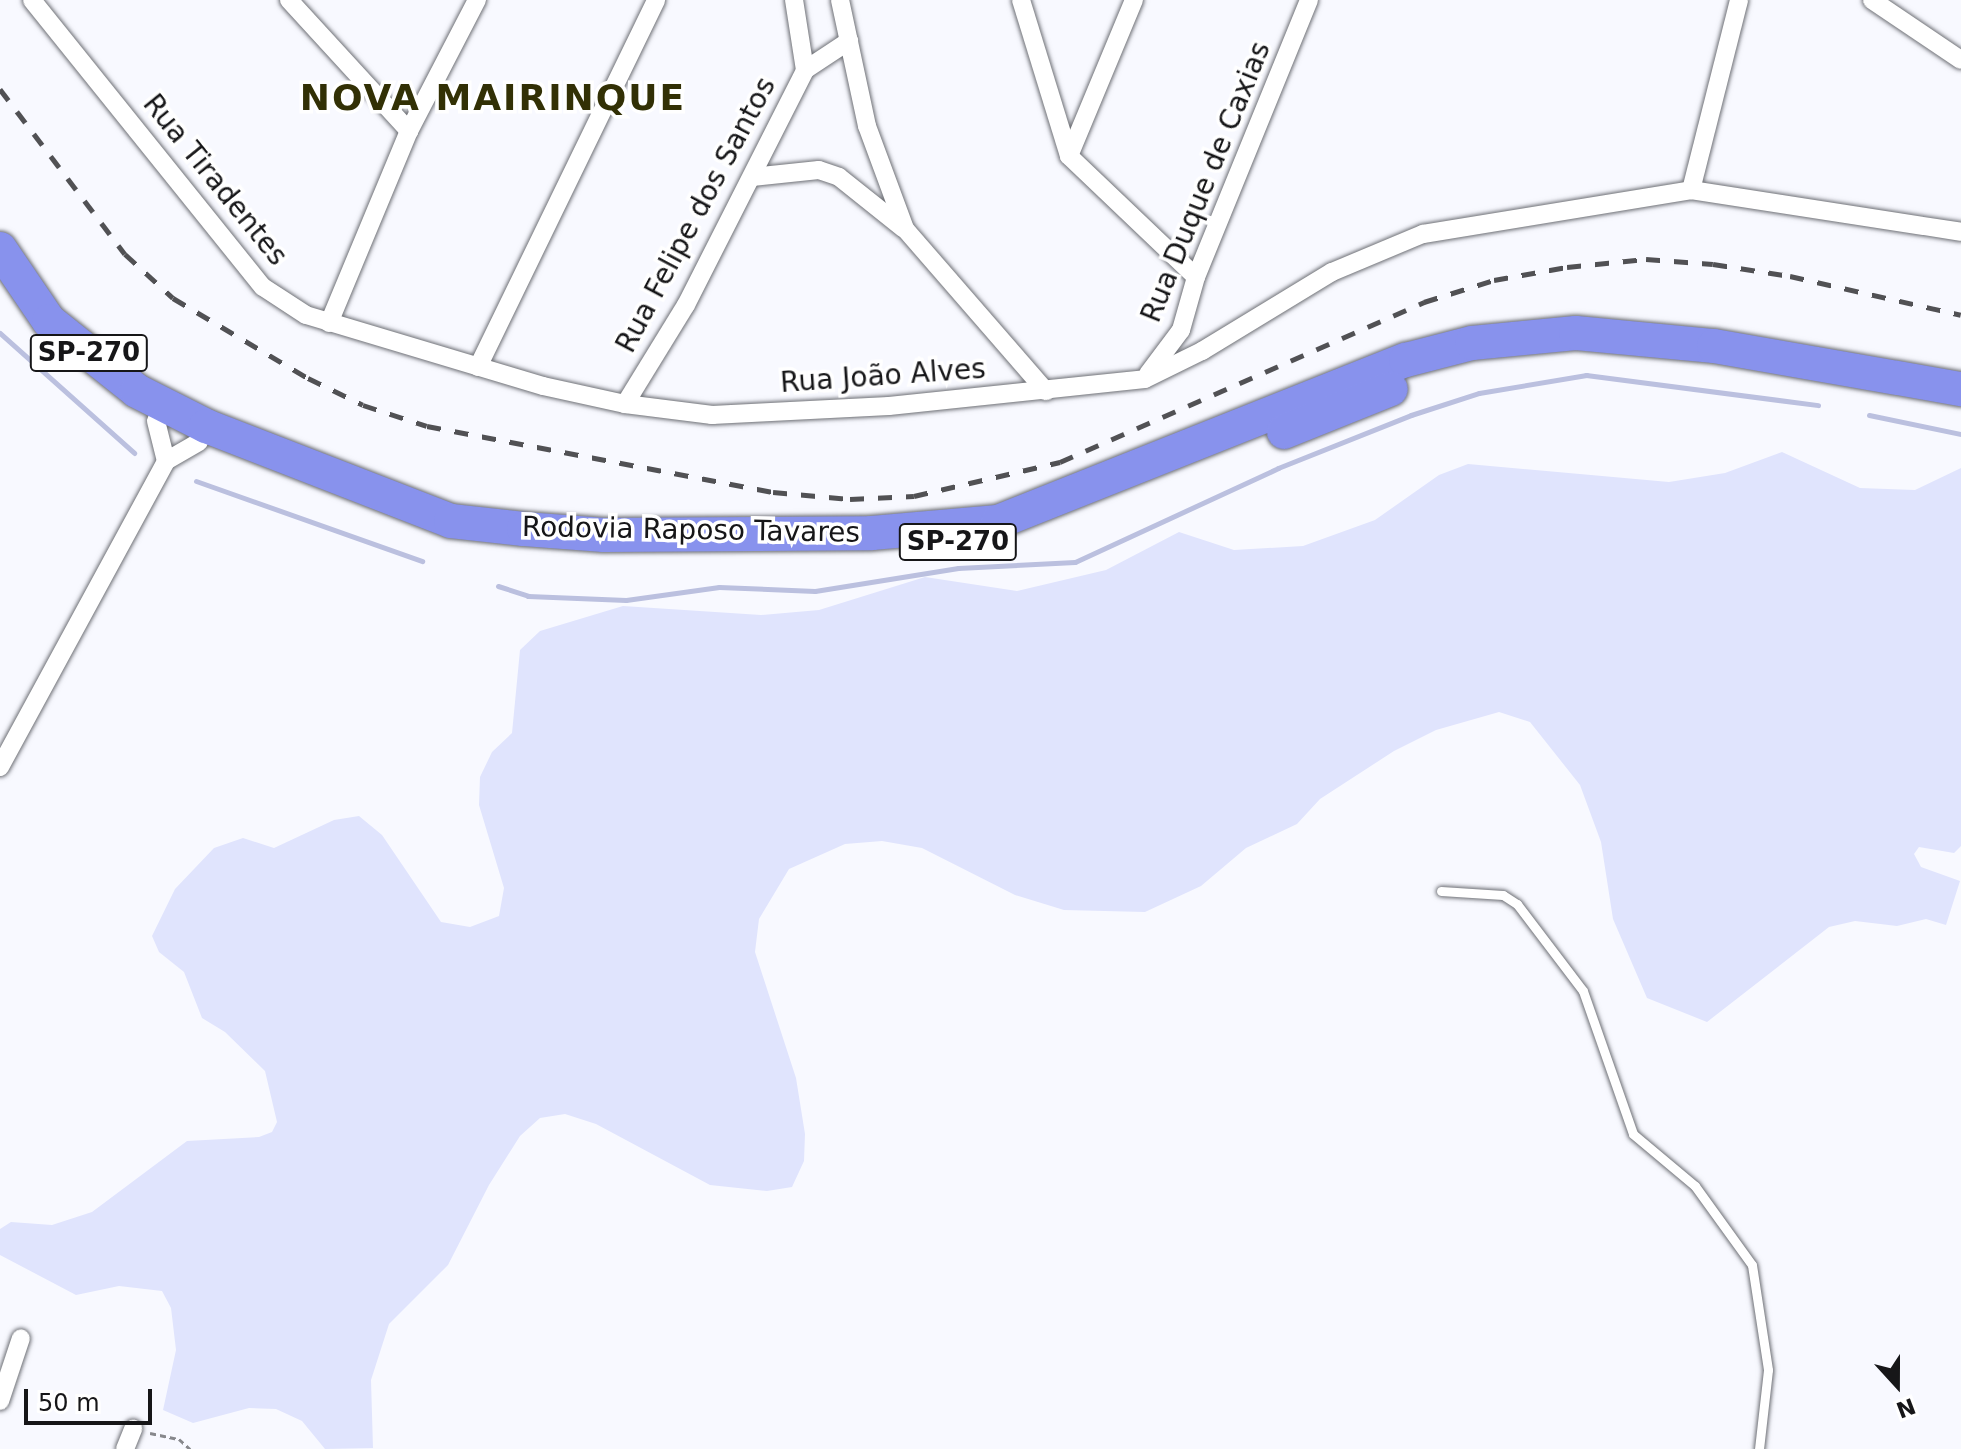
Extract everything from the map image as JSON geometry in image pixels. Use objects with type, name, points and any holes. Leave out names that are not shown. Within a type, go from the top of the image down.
[{"type":"highway","name":"Rodovia Raposo Tavares","points":[[0,249],[49,321],[137,391],[206,426],[451,521],[604,535],[872,533],[998,522],[1406,360],[1472,343],[1561,334],[1714,346],[1961,389]]},
{"type":"highway","name":"Rodovia Raposo Tavares","points":[[0,282],[27,323],[115,397],[199,442],[401,525],[475,546],[623,556],[880,549],[1002,538],[1080,513],[1400,385],[1513,357],[1614,353],[1690,361],[1961,407]]},
{"type":"street","name":"Rua Tiradentes","points":[[32,0],[263,287],[306,315],[329,323],[478,367],[625,404]]},
{"type":"street","points":[[289,0],[409,131]]},
{"type":"street","points":[[329,323],[409,131],[477,0]]},
{"type":"street","points":[[478,367],[656,0]]},
{"type":"street","name":"Rua Felipe dos Santos","points":[[625,404],[678,320],[805,70],[794,0]]},
{"type":"street","points":[[840,0],[867,126],[905,229]]},
{"type":"street","points":[[1021,0],[1069,156],[1196,277]]},
{"type":"street","points":[[1069,156],[1134,0]]},
{"type":"street","name":"Rua Duque de Caxias","points":[[1145,379],[1181,330],[1196,277],[1309,0]]},
{"type":"street","points":[[1691,190],[1739,0]]},
{"type":"street","points":[[1872,0],[1961,60]]},
{"type":"street","points":[[805,70],[849,41]]},
{"type":"street","points":[[752,177],[819,170],[839,177],[905,229],[1046,391]]},
{"type":"street","points":[[1145,379],[1332,272],[1423,234],[1691,190],[1961,232]]},
{"type":"street","name":"Rua João Alves","points":[[625,404],[712,415],[1046,391],[1145,379]]},
{"type":"street","points":[[156,421],[166,461]]},
{"type":"street","points":[[0,767],[166,461],[199,442]]},
{"type":"street","points":[[0,1401],[21,1338]]},
{"type":"street","points":[[125,1449],[133,1429]]},
{"type":"lane","points":[[1441,891],[1503,895],[1517,904],[1583,991],[1633,1134],[1695,1186],[1752,1265],[1768,1370],[1759,1449]]},
{"type":"path","points":[[133,1429],[179,1439],[190,1449]]},
{"type":"shaded area","points":[[1782,452],[1860,488],[1915,490],[1961,468],[1961,846],[1954,853],[1919,847],[1914,854],[1921,867],[1960,881],[1946,925],[1926,919],[1897,926],[1855,921],[1829,927],[1707,1022],[1647,998],[1613,919],[1601,842],[1580,785],[1530,722],[1499,712],[1436,730],[1394,751],[1320,799],[1297,824],[1246,848],[1201,886],[1145,912],[1064,910],[1015,895],[922,848],[882,841],[845,844],[789,869],[759,919],[755,952],[796,1078],[805,1134],[804,1161],[792,1187],[767,1191],[710,1185],[596,1124],[565,1114],[540,1118],[520,1136],[489,1185],[448,1265],[389,1324],[371,1380],[373,1448],[325,1449],[302,1421],[276,1409],[249,1408],[193,1423],[163,1410],[176,1350],[171,1308],[162,1291],[119,1286],[76,1295],[0,1255],[0,1229],[11,1222],[52,1225],[92,1212],[187,1141],[259,1137],[272,1132],[277,1122],[265,1071],[225,1032],[202,1018],[184,972],[159,952],[152,936],[175,889],[214,848],[243,838],[274,848],[334,820],[359,816],[382,835],[441,922],[470,927],[499,916],[504,888],[479,805],[480,777],[492,752],[512,733],[520,650],[540,631],[623,606],[761,615],[819,610],[925,577],[1017,591],[1106,570],[1179,532],[1234,550],[1303,546],[1375,520],[1439,475],[1468,464],[1669,482],[1725,473]]},
{"type":"waterway","points":[[0,333],[134,453]]},
{"type":"waterway","points":[[498,586],[528,596],[626,600],[719,587],[815,591],[958,568],[1075,562],[1278,468],[1411,415],[1479,393],[1586,375],[1818,405]]},
{"type":"waterway","points":[[1869,415],[1961,434]]},
{"type":"waterway","points":[[196,481],[422,561]]},
{"type":"railway","points":[[0,89],[125,254],[173,298],[308,378],[363,405],[427,426],[773,492],[850,499],[914,496],[1060,462],[1424,302],[1494,280],[1567,267],[1646,259],[1713,264],[1790,276],[1961,315]]},
{"type":"district","name":"NOVA MAIRINQUE","points":[[493,98]]}]
